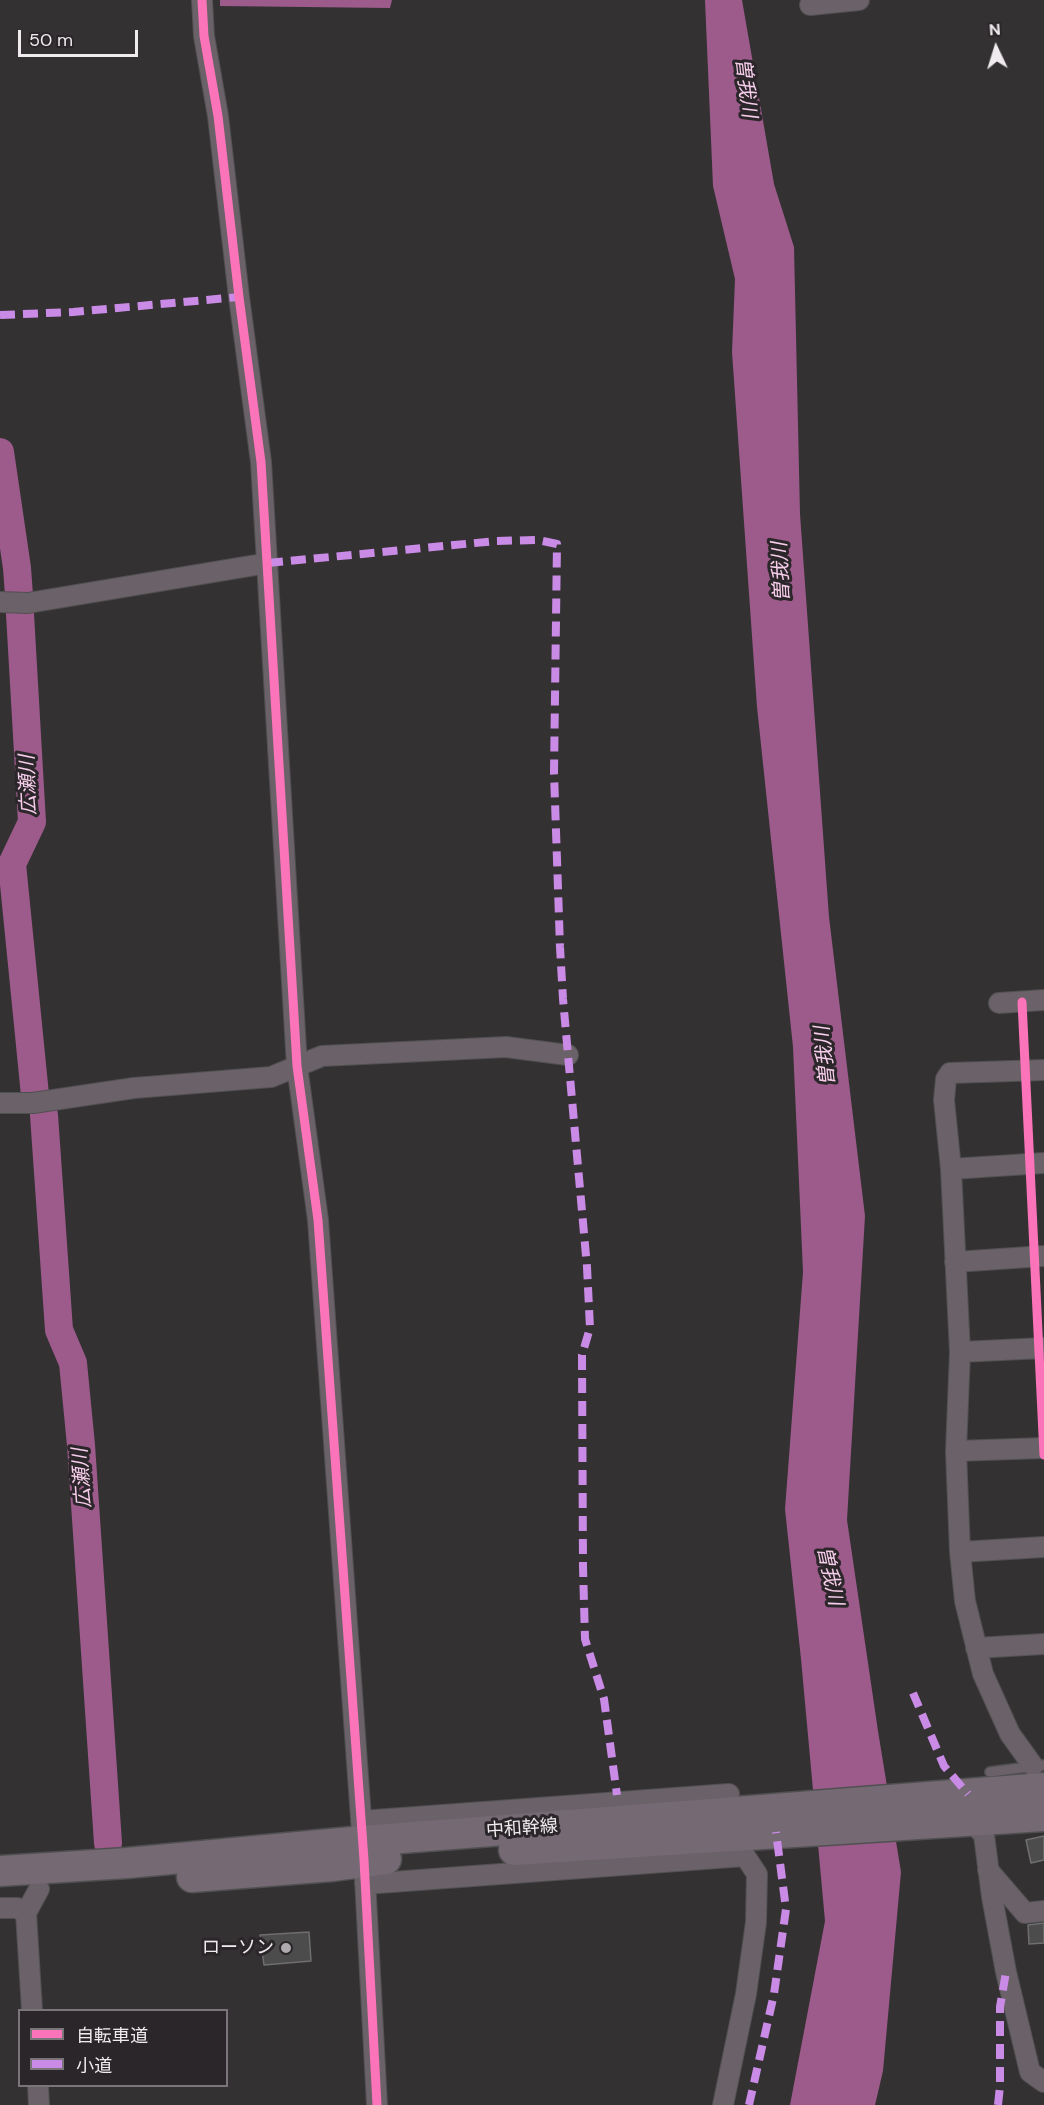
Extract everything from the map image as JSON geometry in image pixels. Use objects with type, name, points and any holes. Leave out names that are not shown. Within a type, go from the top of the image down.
[{"type":"main road","name":"中和幹線","points":[[962,1812],[1040,1773]]},
{"type":"main road","name":"中和幹線","points":[[0,1871],[364,1851],[786,1820],[962,1812],[1044,1816]]},
{"type":"main road","name":"中和幹線","points":[[0,1890],[32,1901],[332,1866],[364,1851]]},
{"type":"street","points":[[202,0],[204,36],[218,116],[261,462],[297,1066],[318,1220],[364,1851],[377,2105]]},
{"type":"street","points":[[810,5],[859,0]]},
{"type":"street","points":[[0,602],[28,603],[268,563]]},
{"type":"street","points":[[999,1004],[1044,1000]]},
{"type":"street","points":[[0,1102],[33,1103],[134,1088],[271,1077],[322,1056],[506,1047],[568,1055]]},
{"type":"street","points":[[1040,1773],[1010,1734],[982,1674],[965,1601],[960,1552],[956,1451],[960,1353],[951,1169],[944,1100],[946,1079],[950,1073],[1044,1070]]},
{"type":"street","points":[[951,1169],[1044,1163]]},
{"type":"street","points":[[955,1262],[1044,1256]]},
{"type":"street","points":[[960,1353],[1044,1348]]},
{"type":"street","points":[[956,1451],[1044,1448]]},
{"type":"street","points":[[960,1552],[1044,1547]]},
{"type":"street","points":[[976,1648],[1044,1644]]},
{"type":"street","points":[[364,1851],[729,1794]]},
{"type":"street","points":[[962,1812],[984,1835],[1006,1972],[1030,2072],[1044,2082]]},
{"type":"street","points":[[364,1851],[735,1858],[745,1856],[757,1874],[756,1922],[746,1994],[723,2105]]},
{"type":"street","points":[[988,1870],[1024,1913],[1044,1911]]},
{"type":"street","points":[[0,1908],[17,1908],[32,1901],[32,2009]]},
{"type":"street","points":[[38,2087],[39,2105]]},
{"type":"lane","points":[[990,1772],[1040,1773]]},
{"type":"water","points":[[220,0],[392,0],[390,8],[220,6]]},
{"type":"water","name":"曽我川","points":[[705,0],[742,0],[774,184],[794,247],[800,514],[829,917],[865,1216],[847,1520],[901,1872],[883,2071],[875,2105],[790,2105],[825,1921],[785,1509],[803,1272],[793,1047],[757,707],[732,352],[735,279],[713,186]]},
{"type":"building","points":[[1044,1836],[1044,1860],[1031,1863],[1026,1840]]},
{"type":"building","points":[[1044,1923],[1044,1943],[1029,1944],[1028,1925]]},
{"type":"building","name":"ローソン","points":[[309,1932],[311,1961],[264,1965],[260,1935]]},
{"type":"waterway","name":"広瀬川","points":[[0,452],[19,595]]},
{"type":"waterway","name":"広瀬川","points":[[20,614],[32,822],[12,864],[35,1095]]},
{"type":"waterway","name":"広瀬川","points":[[44,1115],[59,1330],[73,1363],[81,1445],[108,1843]]},
{"type":"marked path","points":[[0,315],[73,312],[239,297]]},
{"type":"marked path","points":[[268,563],[496,541],[538,540],[557,544],[554,773],[560,947],[590,1328],[582,1355],[585,1639],[604,1699],[617,1795]]},
{"type":"marked path","points":[[913,1693],[944,1766],[968,1794]]},
{"type":"marked path","points":[[749,2105],[774,1994],[786,1909],[776,1832]]},
{"type":"marked path","points":[[998,2105],[1000,2007],[1006,1972]]},
{"type":"cycle path","points":[[202,0],[204,36],[218,116],[261,462],[297,1066],[318,1220],[364,1860],[377,2105]]},
{"type":"cycle path","points":[[1022,1002],[1044,1455]]},
{"type":"place","name":"ローソン","points":[[286,1948]]}]
